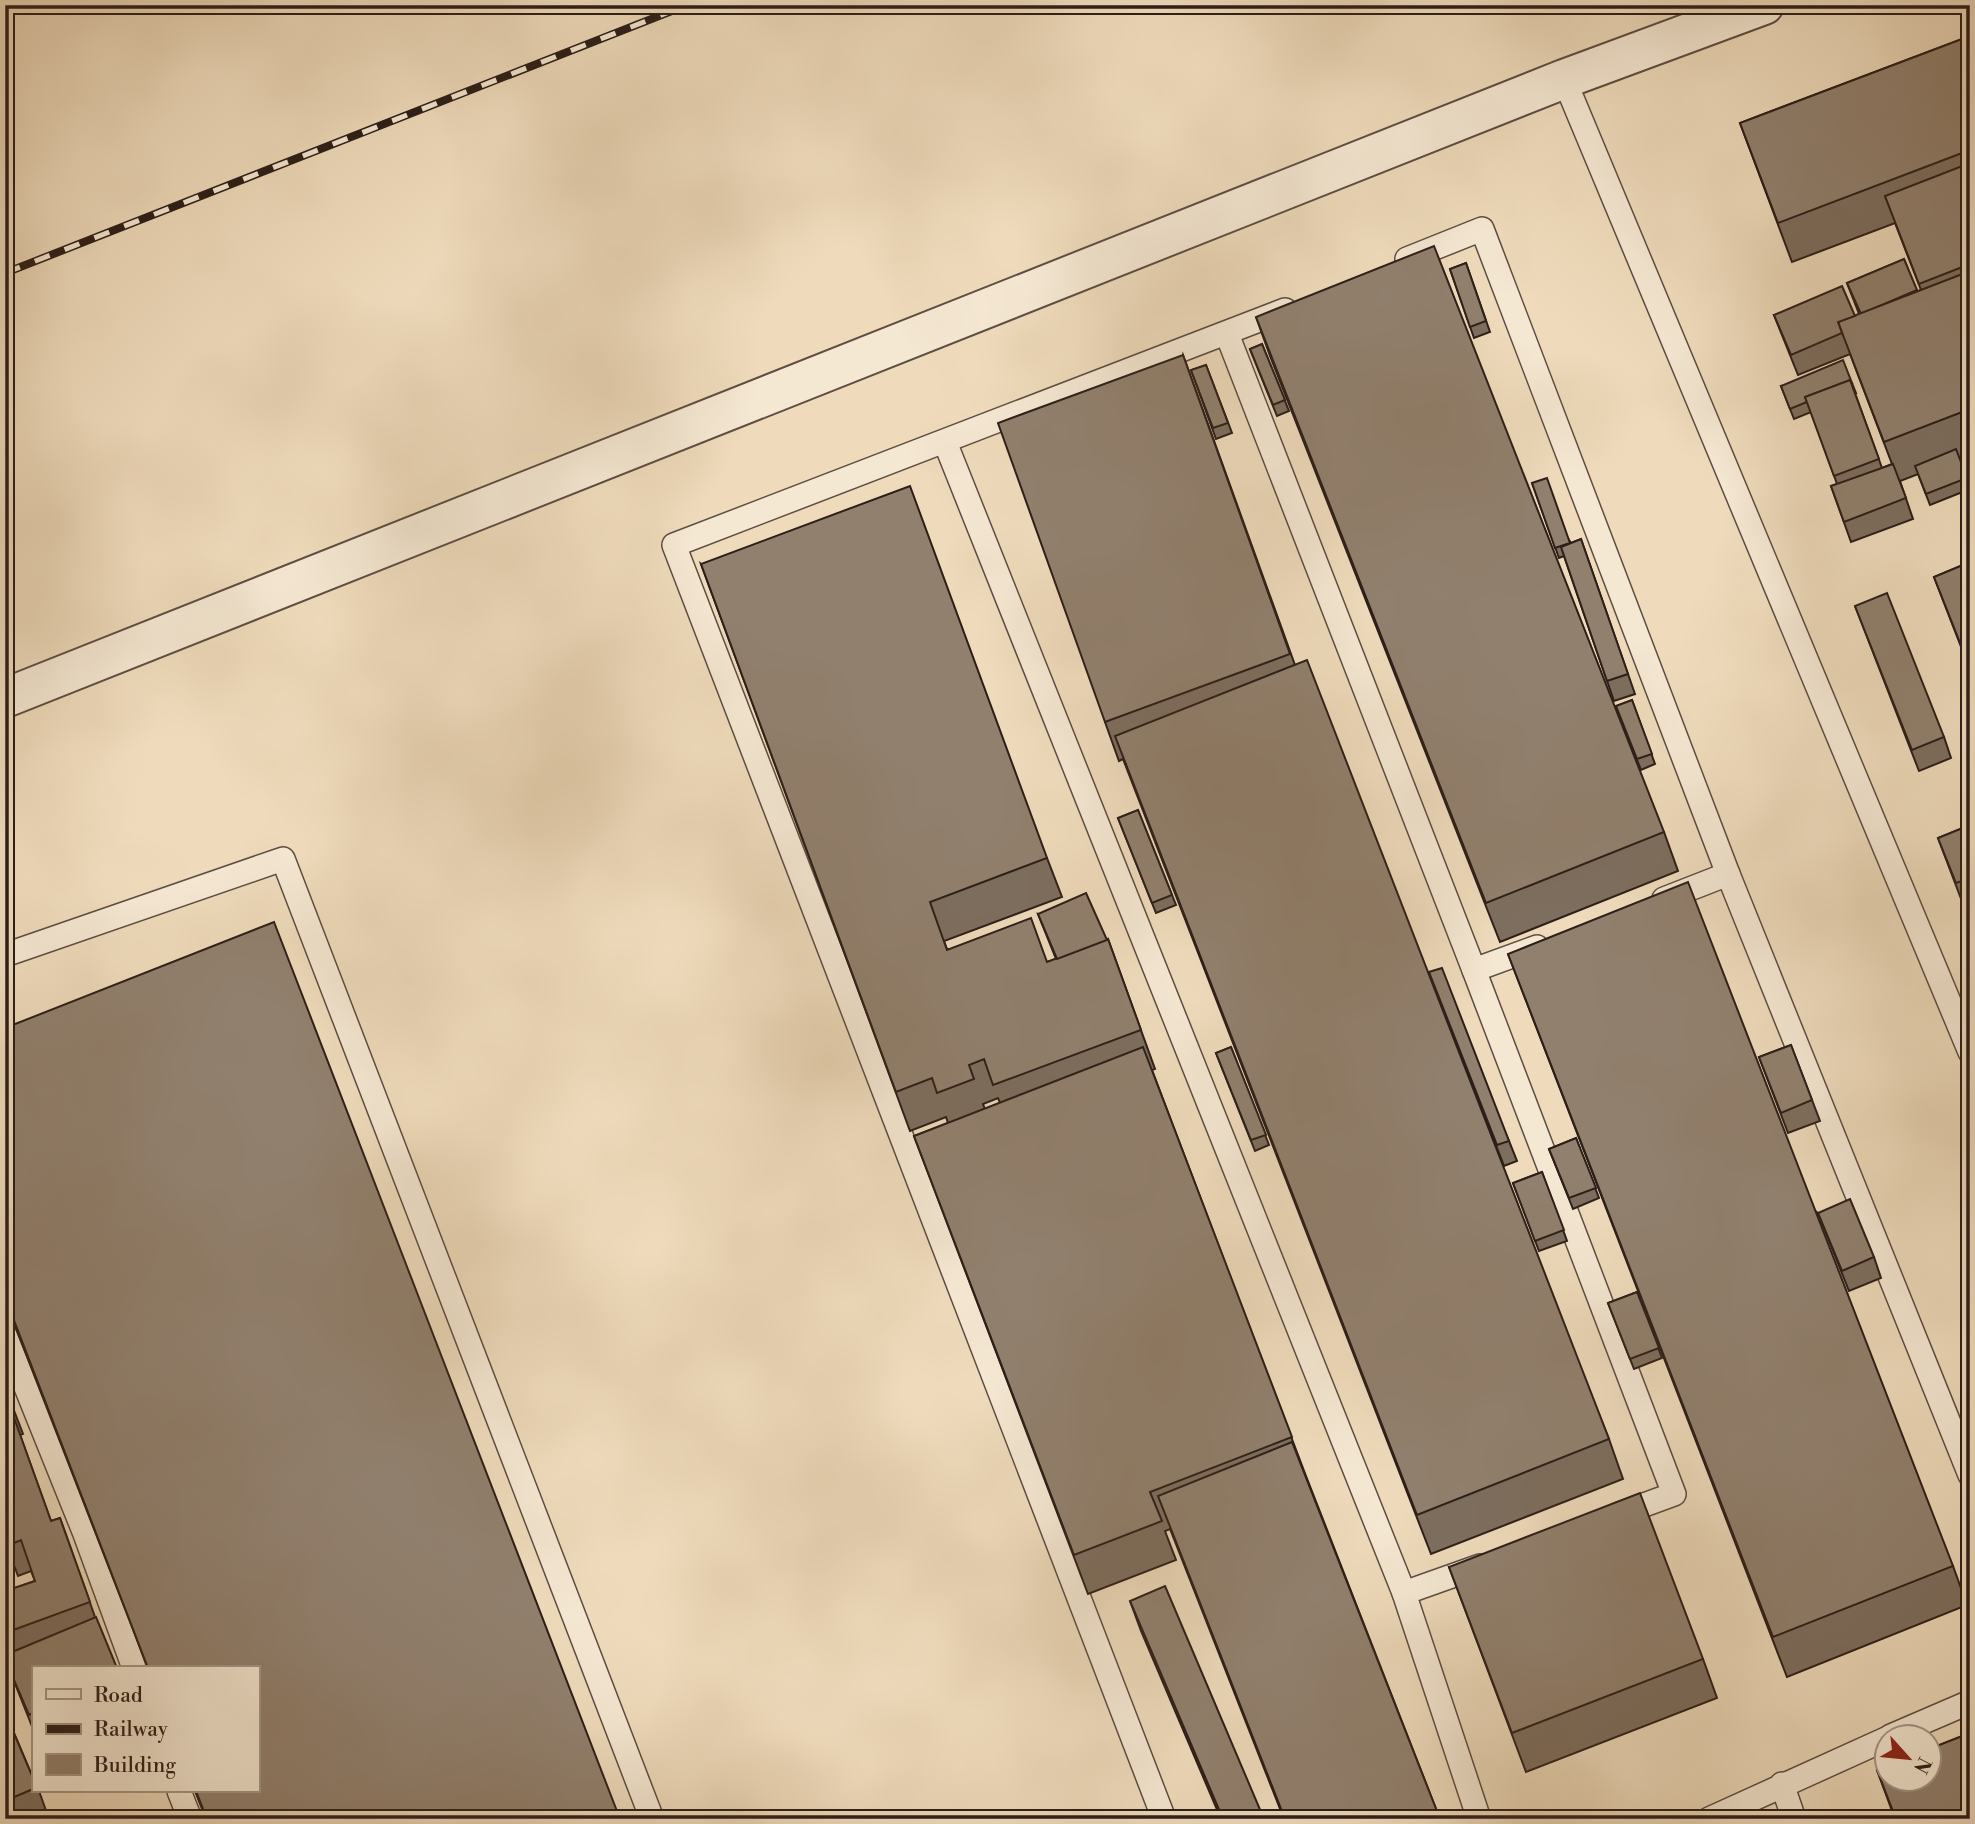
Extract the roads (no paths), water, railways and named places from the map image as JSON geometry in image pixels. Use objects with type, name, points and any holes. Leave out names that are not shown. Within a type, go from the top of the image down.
[{"type":"street","points":[[5,698],[1564,79],[1764,5]]},
{"type":"lane","points":[[1564,79],[1970,1052]]},
{"type":"lane","points":[[1392,265],[1482,229],[1728,874],[1970,1475]]},
{"type":"lane","points":[[1164,1819],[674,545],[1303,303]]},
{"type":"lane","points":[[1227,334],[1674,1494],[1597,1523]]},
{"type":"lane","points":[[945,442],[1404,1594],[1479,1819]]},
{"type":"lane","points":[[5,955],[283,859],[652,1819]]},
{"type":"lane","points":[[1639,908],[1728,874]]},
{"type":"lane","points":[[1474,970],[1563,937]]},
{"type":"lane","points":[[5,1335],[85,1534],[133,1666]]},
{"type":"lane","points":[[1404,1594],[1494,1560]]},
{"type":"lane","points":[[1924,1722],[1970,1702]]},
{"type":"lane","points":[[1710,1819],[1874,1744]]},
{"type":"lane","points":[[1782,1784],[1794,1819]]},
{"type":"lane","points":[[179,1792],[190,1819]]},
{"type":"railway","points":[[5,273],[687,5]]}]
